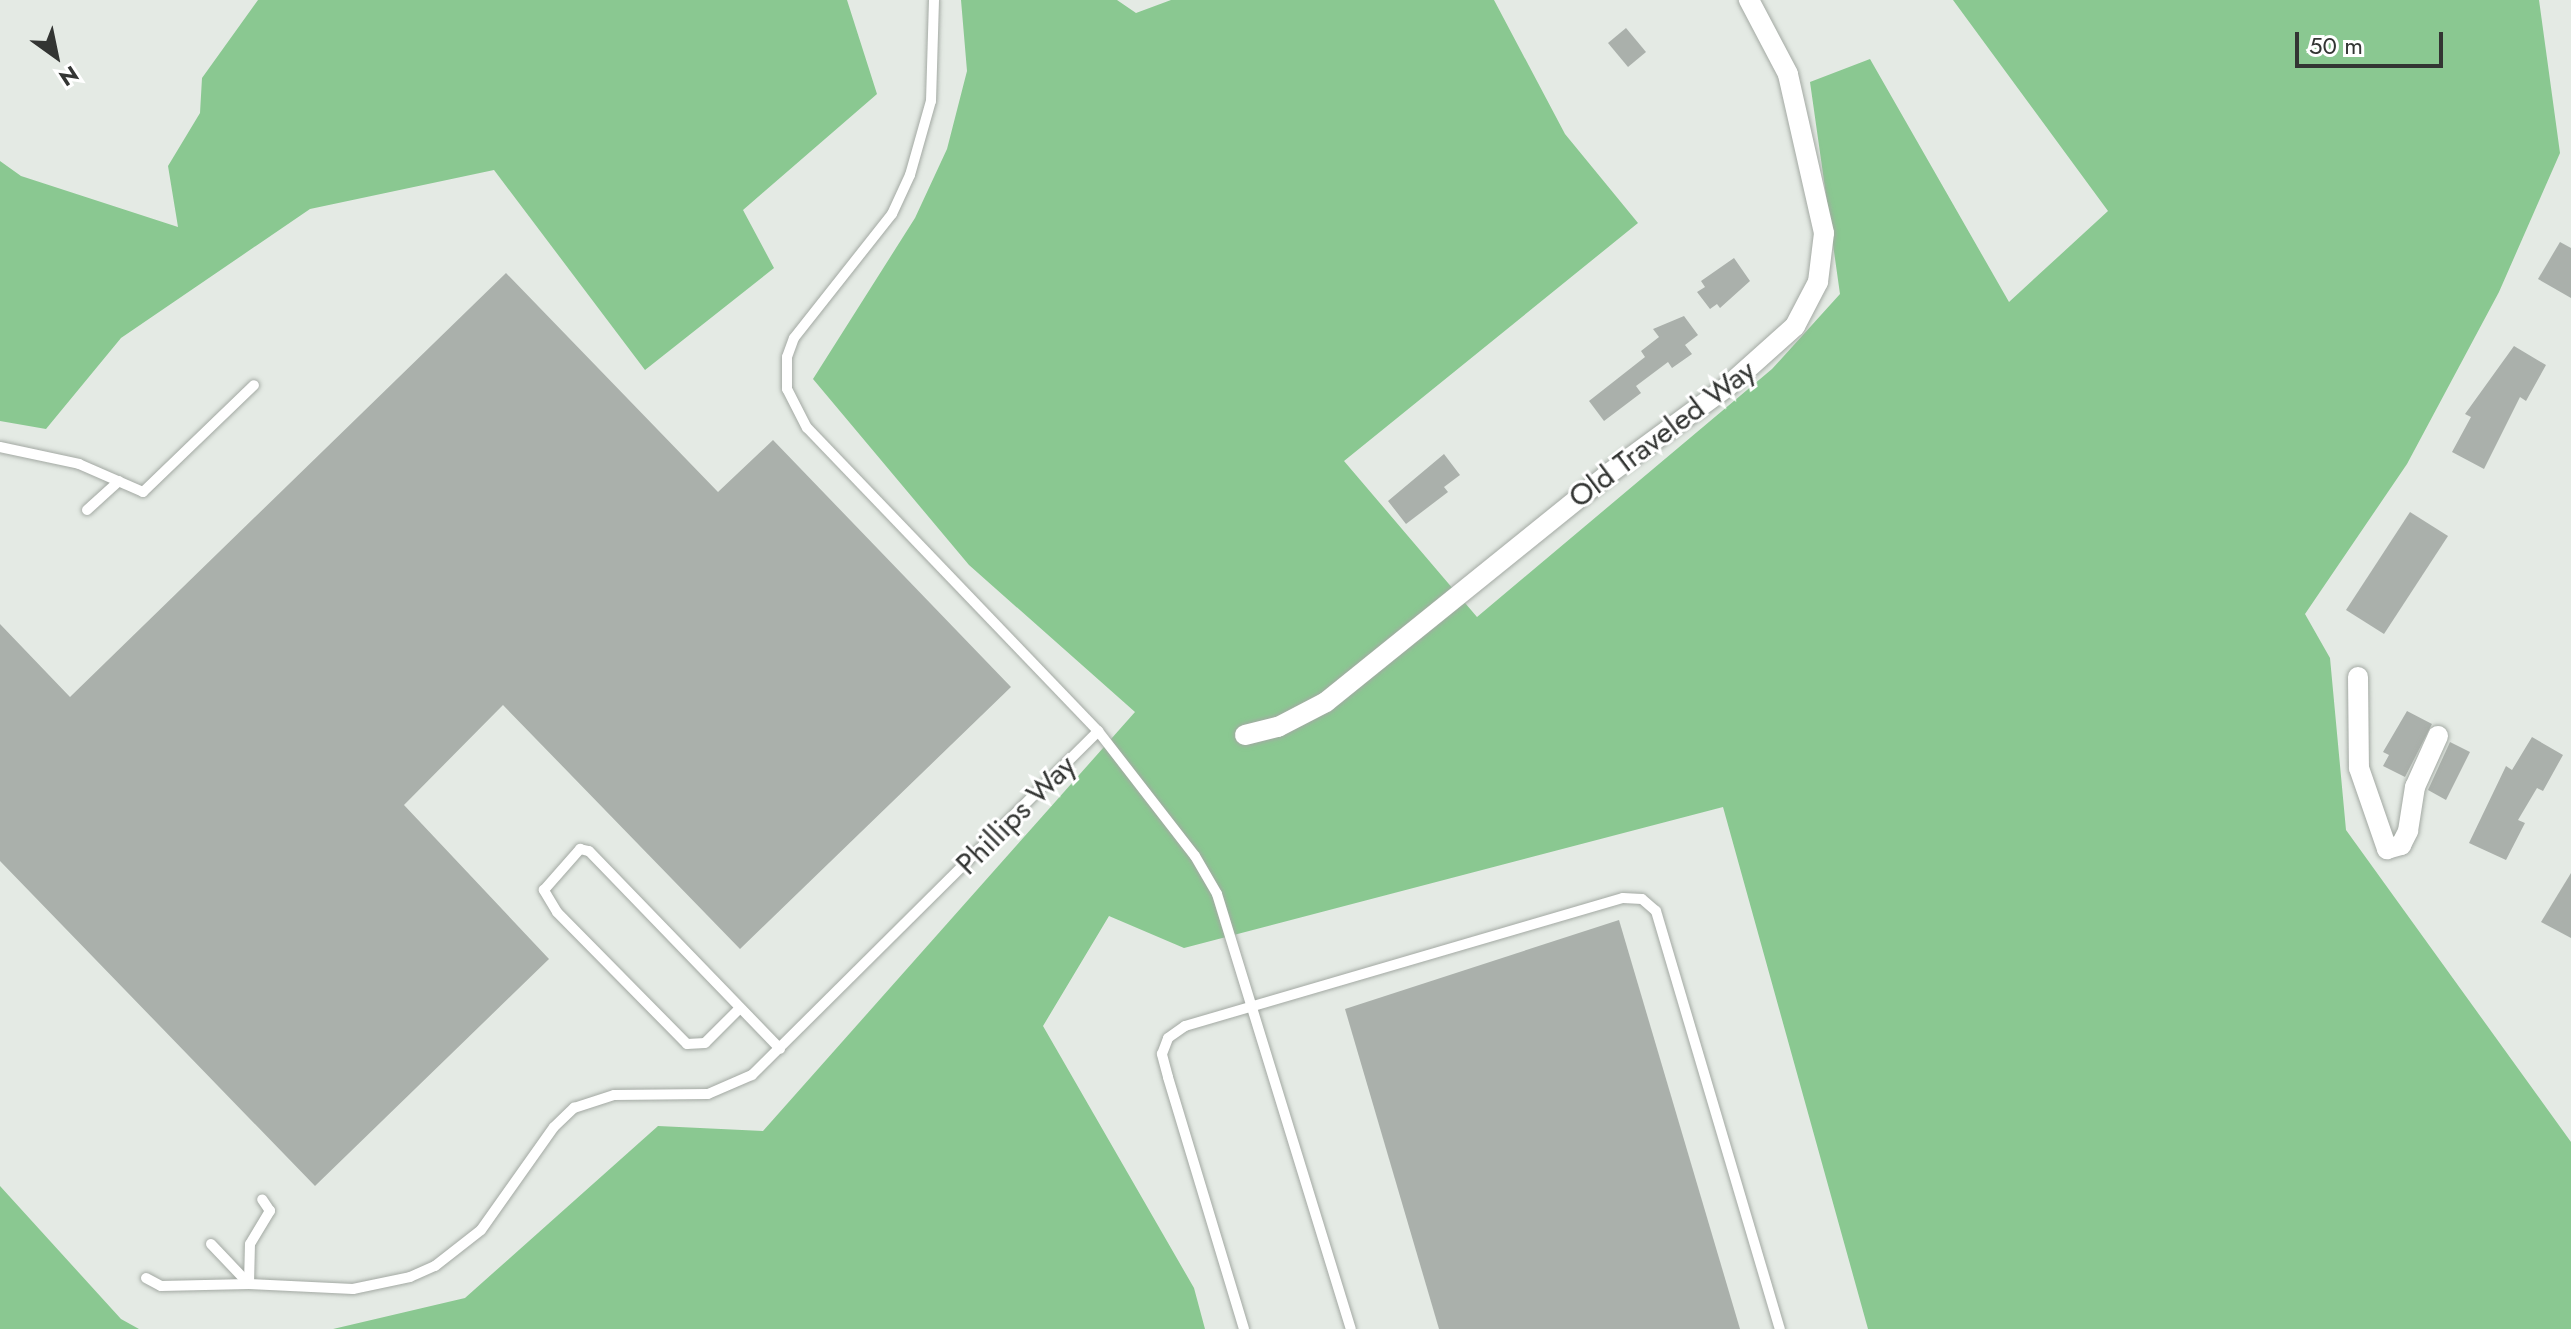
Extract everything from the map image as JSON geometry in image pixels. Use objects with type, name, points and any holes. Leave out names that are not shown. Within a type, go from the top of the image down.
[{"type":"street","name":"Old Traveled Way","points":[[1245,735],[1278,727],[1326,702],[1607,475],[1728,386],[1795,326],[1818,282],[1824,233],[1788,74],[1749,0]]},
{"type":"street","points":[[2358,677],[2359,768],[2387,849],[2401,845],[2408,831],[2415,787],[2438,736]]},
{"type":"lane","name":"Phillips Way","points":[[146,1278],[161,1286],[249,1284],[353,1289],[422,1272],[481,1230],[574,1108],[603,1096],[685,1097],[720,1091],[742,1082],[780,1049],[1098,731],[807,428],[787,389],[786,366],[794,338],[892,214],[910,175],[931,101],[934,0]]},
{"type":"lane","points":[[0,447],[79,464],[143,492],[254,385]]},
{"type":"lane","points":[[87,510],[119,481]]},
{"type":"lane","points":[[1098,731],[1195,856],[1217,894],[1351,1329]]},
{"type":"lane","points":[[740,1008],[705,1043],[687,1044],[557,912],[544,890],[580,849],[589,851],[780,1049]]},
{"type":"lane","points":[[1244,1329],[1162,1054],[1168,1038],[1185,1026],[1623,898],[1642,899],[1656,911],[1780,1329]]},
{"type":"lane","points":[[249,1284],[250,1244],[270,1211],[262,1199]]},
{"type":"lane","points":[[211,1244],[249,1284]]},
{"type":"green space","points":[[258,0],[847,0],[877,94],[743,210],[774,268],[645,370],[494,170],[310,209],[121,338],[46,429],[0,421],[0,161],[21,176],[178,227],[168,166],[200,113],[202,78]]},
{"type":"green space","points":[[961,0],[1117,0],[1136,13],[1171,0],[1494,0],[1565,134],[1638,223],[1344,461],[1477,617],[1772,369],[1840,294],[1810,82],[1870,59],[2009,302],[2108,211],[1953,0],[2539,0],[2560,153],[2499,292],[2407,464],[2305,614],[2330,658],[2346,830],[2571,1142],[2571,1329],[1868,1329],[1723,807],[1184,948],[1109,916],[1043,1026],[1194,1288],[1205,1329],[333,1329],[465,1298],[658,1126],[763,1131],[1135,712],[969,565],[813,379],[915,218],[947,149],[967,71]]},
{"type":"green space","points":[[0,1186],[121,1319],[139,1329],[0,1329]]},
{"type":"building","points":[[1626,28],[1646,52],[1628,67],[1608,43]]},
{"type":"building","points":[[2560,242],[2571,248],[2571,298],[2538,279]]},
{"type":"building","points":[[1734,258],[1750,281],[1720,308],[1717,304],[1710,309],[1697,292],[1705,287],[1701,281]]},
{"type":"building","points":[[506,273],[718,492],[773,440],[1011,687],[740,949],[503,705],[404,805],[549,959],[315,1186],[0,861],[0,624],[70,697]]},
{"type":"building","points":[[1684,316],[1698,335],[1685,345],[1692,354],[1672,368],[1668,362],[1636,386],[1641,393],[1604,421],[1589,401],[1645,357],[1641,351],[1659,337],[1653,329]]},
{"type":"building","points":[[2514,346],[2546,365],[2526,401],[2520,397],[2484,469],[2452,452],[2471,417],[2465,414]]},
{"type":"building","points":[[1444,454],[1460,475],[1444,487],[1448,492],[1406,524],[1388,501]]},
{"type":"building","points":[[2410,512],[2448,536],[2384,634],[2346,610]]},
{"type":"building","points":[[2407,711],[2432,724],[2405,777],[2383,766],[2389,755],[2383,752]]},
{"type":"building","points":[[2532,737],[2563,755],[2543,791],[2537,788],[2518,820],[2525,823],[2506,860],[2469,843],[2506,766],[2512,770]]},
{"type":"building","points":[[2450,742],[2470,752],[2446,800],[2428,790]]},
{"type":"building","points":[[2571,873],[2571,938],[2541,922]]},
{"type":"building","points":[[1619,920],[1740,1329],[1439,1329],[1345,1009]]}]
